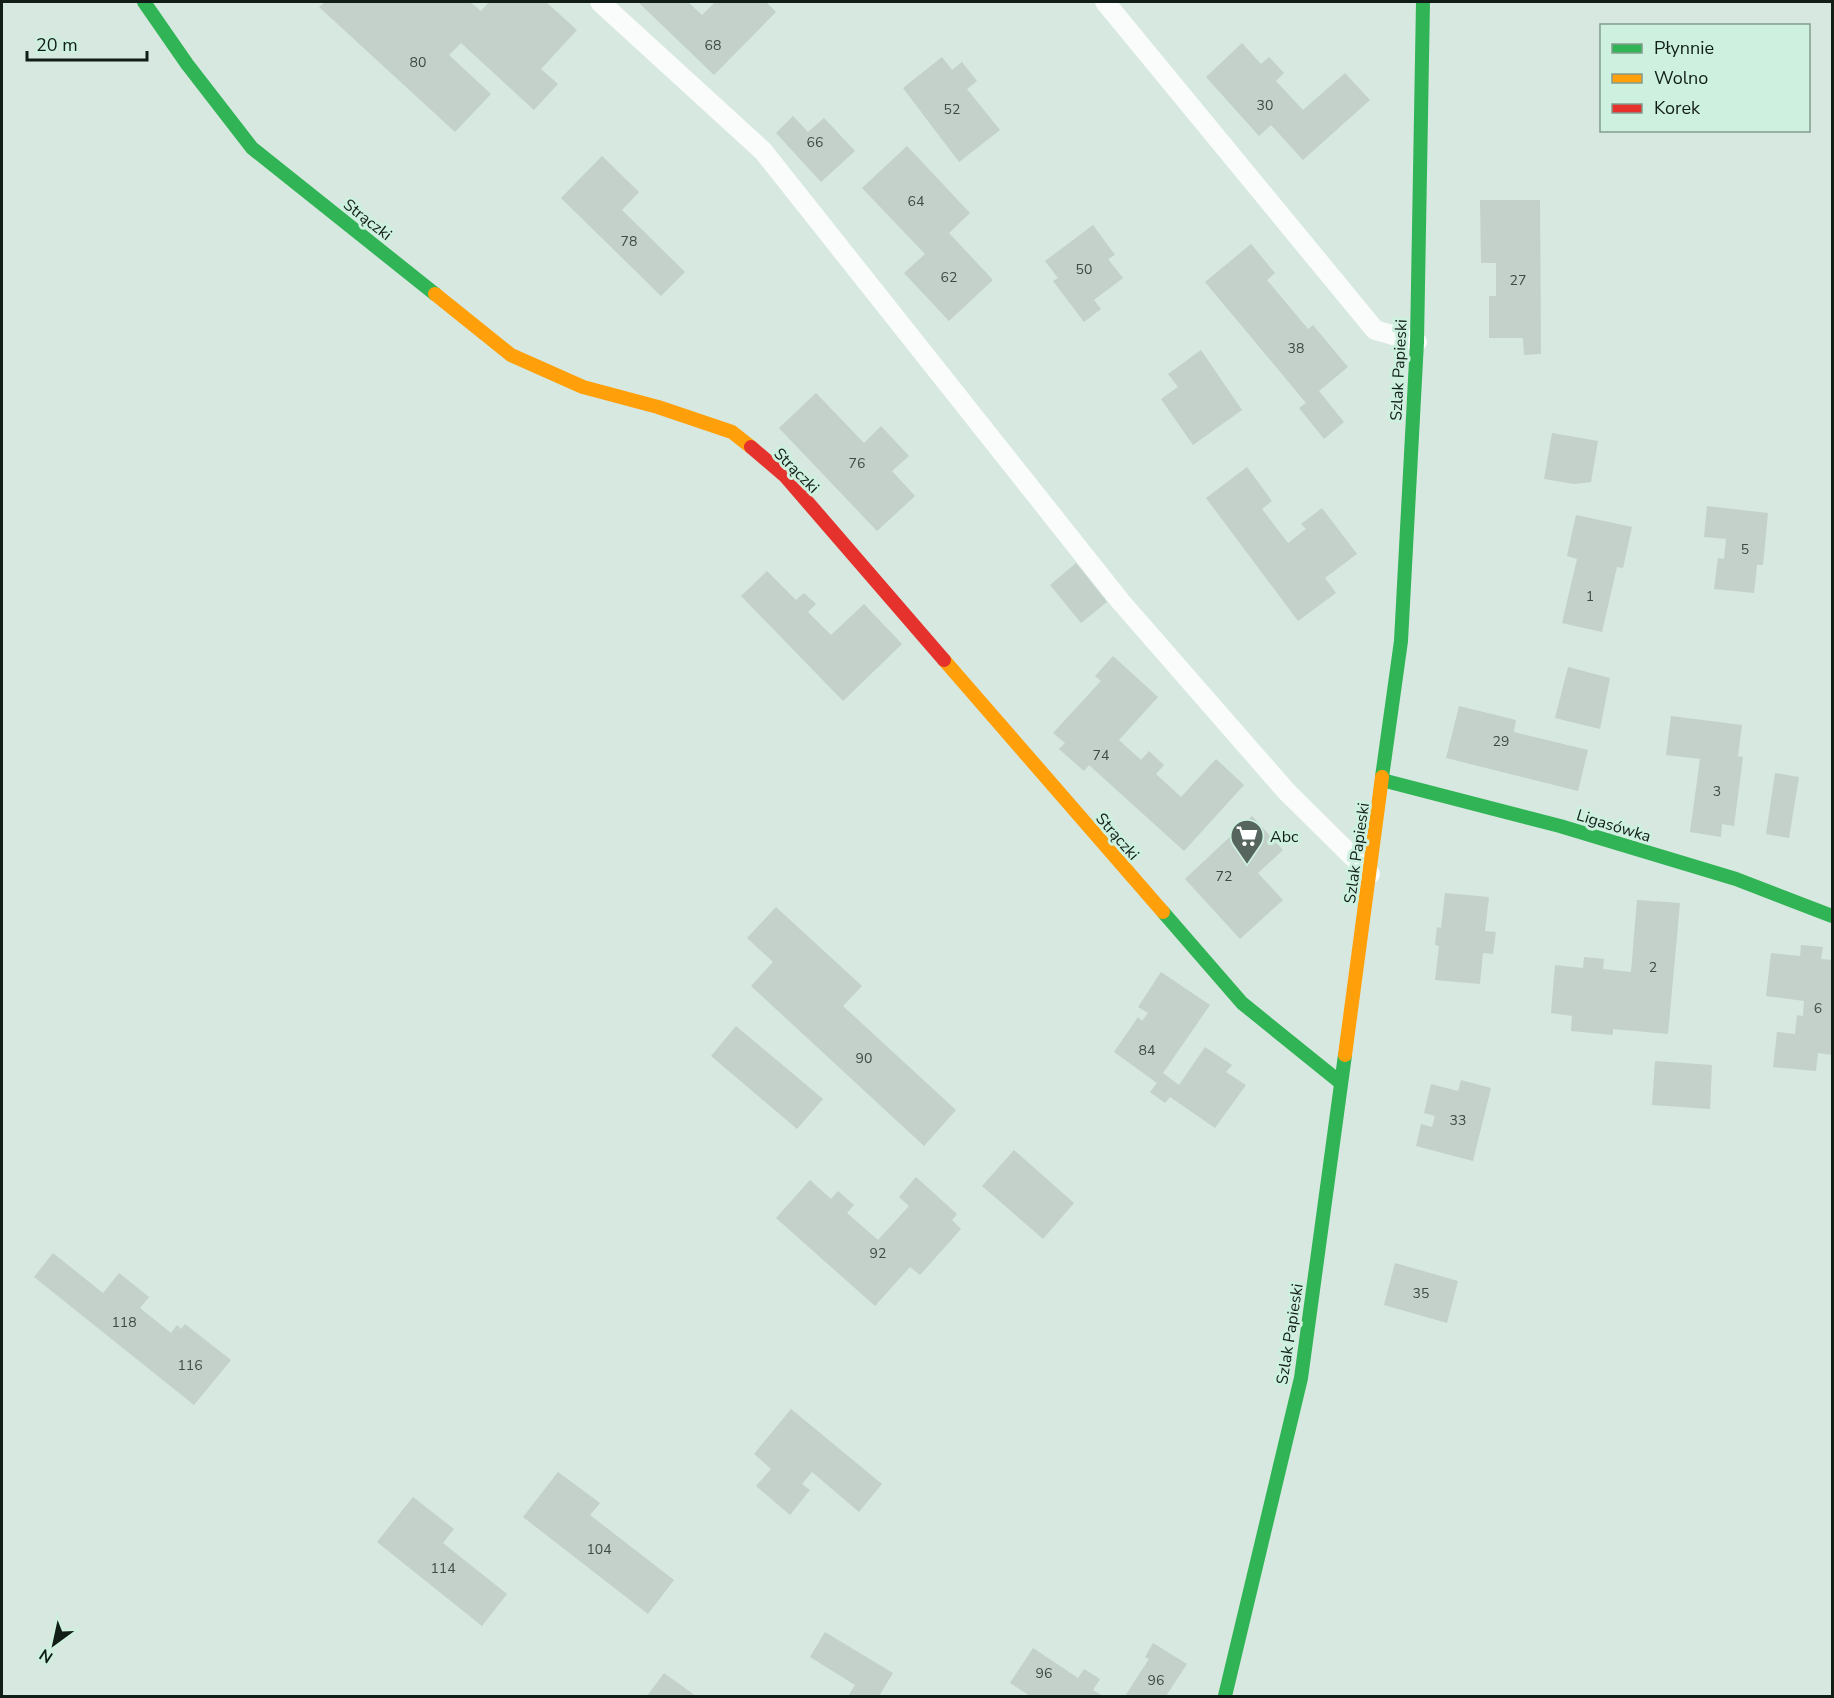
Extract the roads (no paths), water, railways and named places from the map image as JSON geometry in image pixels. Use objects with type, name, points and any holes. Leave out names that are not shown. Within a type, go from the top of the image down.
[{"type":"street","name":"Strączki","points":[[144,2],[187,64],[252,148],[511,355],[583,387],[658,407],[732,432],[785,476],[1242,1003],[1341,1083]]},
{"type":"street","name":"Szlak Papieski","points":[[1225,1696],[1300,1378],[1401,641],[1417,342],[1423,2]]},
{"type":"street","name":"Ligasówka","points":[[1382,780],[1560,826],[1703,869],[1833,916]]},
{"type":"lane","points":[[600,2],[763,151],[1121,602],[1287,792],[1370,874]]},
{"type":"lane","points":[[1105,2],[1375,330],[1417,342]]},
{"type":"place","name":"Abc","points":[[1247,865]]}]
